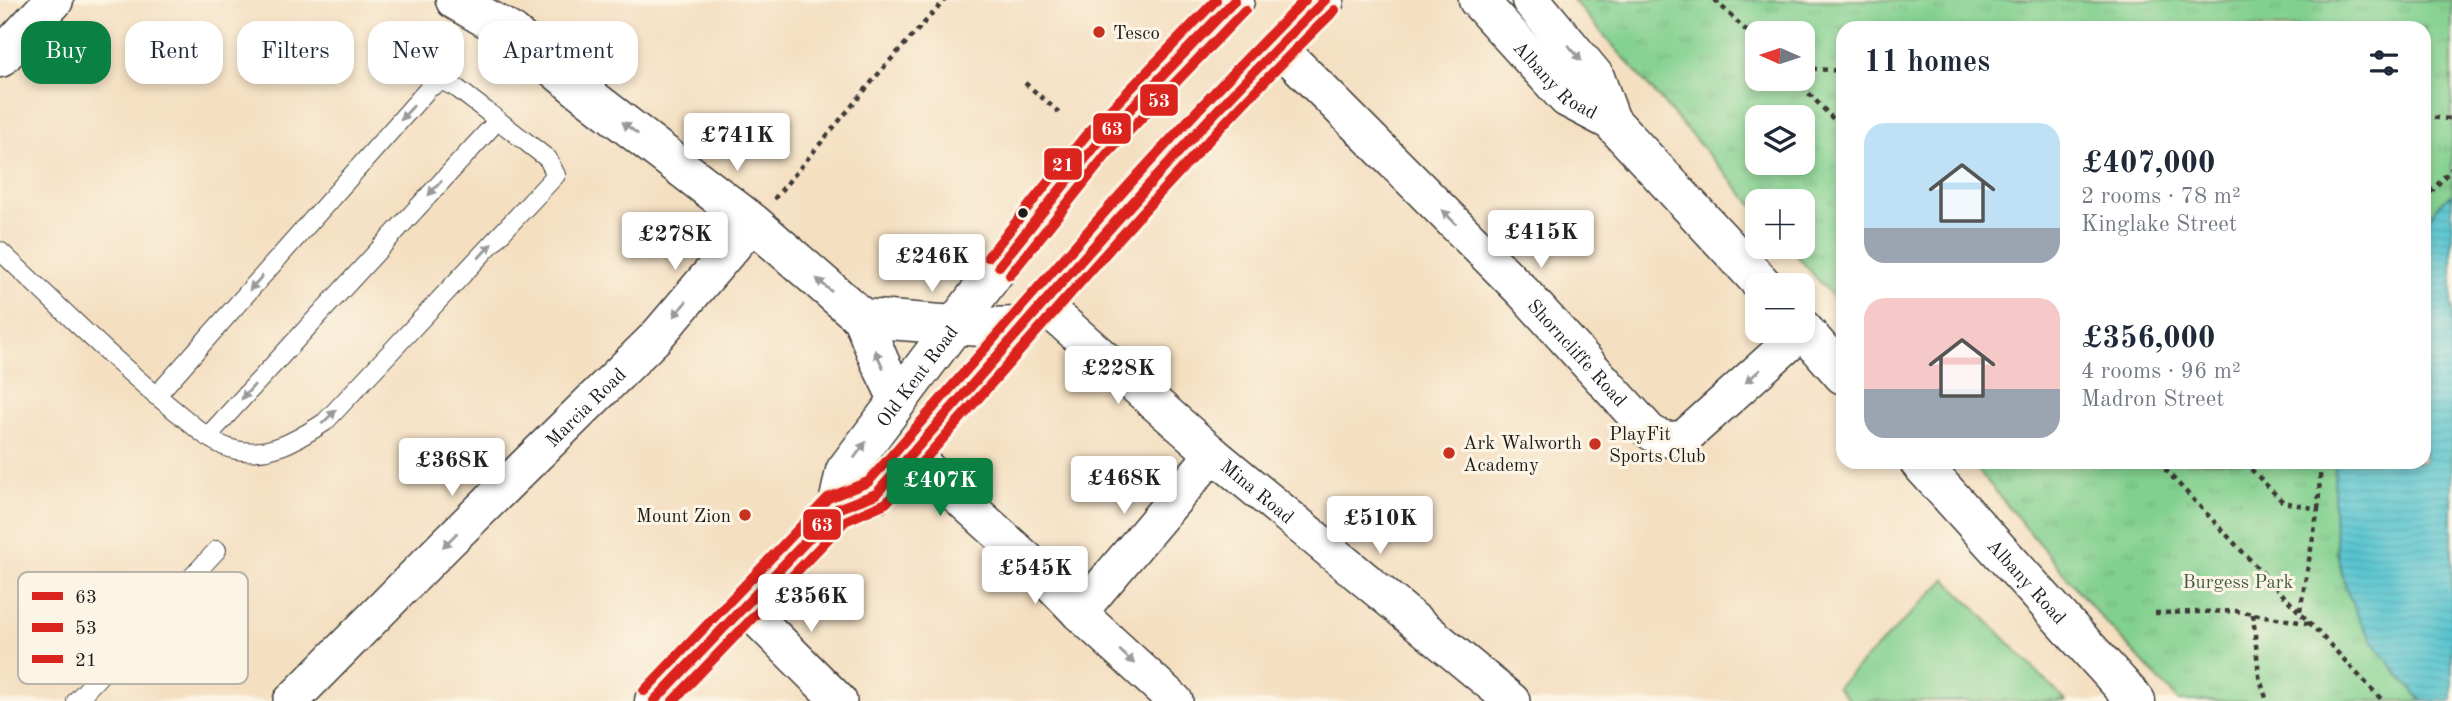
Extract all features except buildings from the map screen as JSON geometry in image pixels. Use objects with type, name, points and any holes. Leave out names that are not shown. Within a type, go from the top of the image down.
[{"type":"main road","points":[[0,58],[54,0]]},
{"type":"main road","points":[[455,0],[508,22],[578,88],[761,214],[862,318],[898,399]]},
{"type":"main road","name":"Old Kent Road","points":[[837,509],[845,471],[1033,222],[1096,145],[1235,0]]},
{"type":"main road","points":[[654,701],[837,509],[876,494],[1031,314],[1278,45],[1325,0]]},
{"type":"main road","name":"Albany Road","points":[[1478,0],[1567,98],[1611,121],[1752,273]]},
{"type":"main road","name":"Albany Road","points":[[1531,0],[1595,78],[1611,121]]},
{"type":"main road","points":[[862,318],[954,326],[1031,314]]},
{"type":"main road","points":[[1815,342],[1836,366]]},
{"type":"main road","name":"Albany Road","points":[[1925,469],[2136,701]]},
{"type":"street","name":"Shorncliffe Road","points":[[1278,45],[1513,282],[1649,431],[1659,438],[1673,440],[1685,437],[1788,343]]},
{"type":"street","name":"Marcia Road","points":[[290,701],[656,337],[761,214]]},
{"type":"street","name":"Mina Road","points":[[1031,314],[1127,367],[1213,454],[1512,701]]},
{"type":"street","points":[[1079,613],[1213,454]]},
{"type":"street","points":[[912,455],[1030,562],[1079,613],[1175,701]]},
{"type":"street","points":[[744,607],[839,701]]},
{"type":"lane","points":[[0,251],[156,396],[207,437],[235,450],[271,450],[290,444],[325,422],[556,175],[548,159],[458,89],[443,81],[429,88],[156,396]]},
{"type":"lane","points":[[207,437],[498,120]]},
{"type":"lane","points":[[196,572],[217,550]]},
{"type":"lane","points":[[76,701],[92,684]]},
{"type":"path","points":[[761,214],[885,66],[946,0]]},
{"type":"path","points":[[1715,0],[1745,29]]},
{"type":"path","points":[[1815,69],[1836,70]]},
{"type":"path","points":[[1025,83],[1061,114]]},
{"type":"path","points":[[1807,91],[1836,122]]},
{"type":"path","points":[[2431,118],[2452,119]]},
{"type":"path","points":[[2431,192],[2452,168]]},
{"type":"path","points":[[2165,469],[2383,701]]},
{"type":"path","points":[[2251,469],[2283,502],[2319,509]]},
{"type":"path","points":[[2300,612],[2319,509],[2321,469]]},
{"type":"path","points":[[2155,613],[2236,611],[2312,624]]},
{"type":"path","points":[[2253,614],[2259,676],[2267,701]]},
{"type":"green space","name":"Burgess Park","points":[[1573,0],[2452,0],[2452,701],[2179,701],[2097,613],[1977,469],[2431,469],[2431,21],[1836,21],[1836,300],[1815,273],[1800,259],[1815,259],[1815,189],[1745,189],[1745,196]]},
{"type":"green space","points":[[1946,579],[2066,701],[1851,701],[1837,687]]},
{"type":"water","points":[[2452,194],[2452,701],[2422,701],[2376,645],[2359,619],[2348,593],[2335,536],[2335,469],[2431,469],[2431,215],[2440,203]]},
{"type":"transit line","name":"21","points":[[988,257],[1086,135],[1216,0]]},
{"type":"transit line","name":"63","points":[[999,266],[1096,145],[1235,0]]},
{"type":"transit line","name":"21","points":[[644,691],[828,498],[868,482],[1082,237],[1192,117],[1305,0]]},
{"type":"transit line","name":"63","points":[[654,701],[837,509],[876,494],[1152,181],[1325,0]]},
{"type":"transit line","name":"53","points":[[1010,275],[1107,154],[1245,10]]},
{"type":"transit line","name":"53","points":[[673,701],[845,521],[886,503],[1162,191],[1335,10]]},
{"type":"place","name":"Tesco","points":[[1099,32]]},
{"type":"place","name":"PlayFit Sports Club","points":[[1595,444]]},
{"type":"place","name":"Ark Walworth Academy","points":[[1449,453]]},
{"type":"place","name":"Mount Zion","points":[[745,515]]}]
